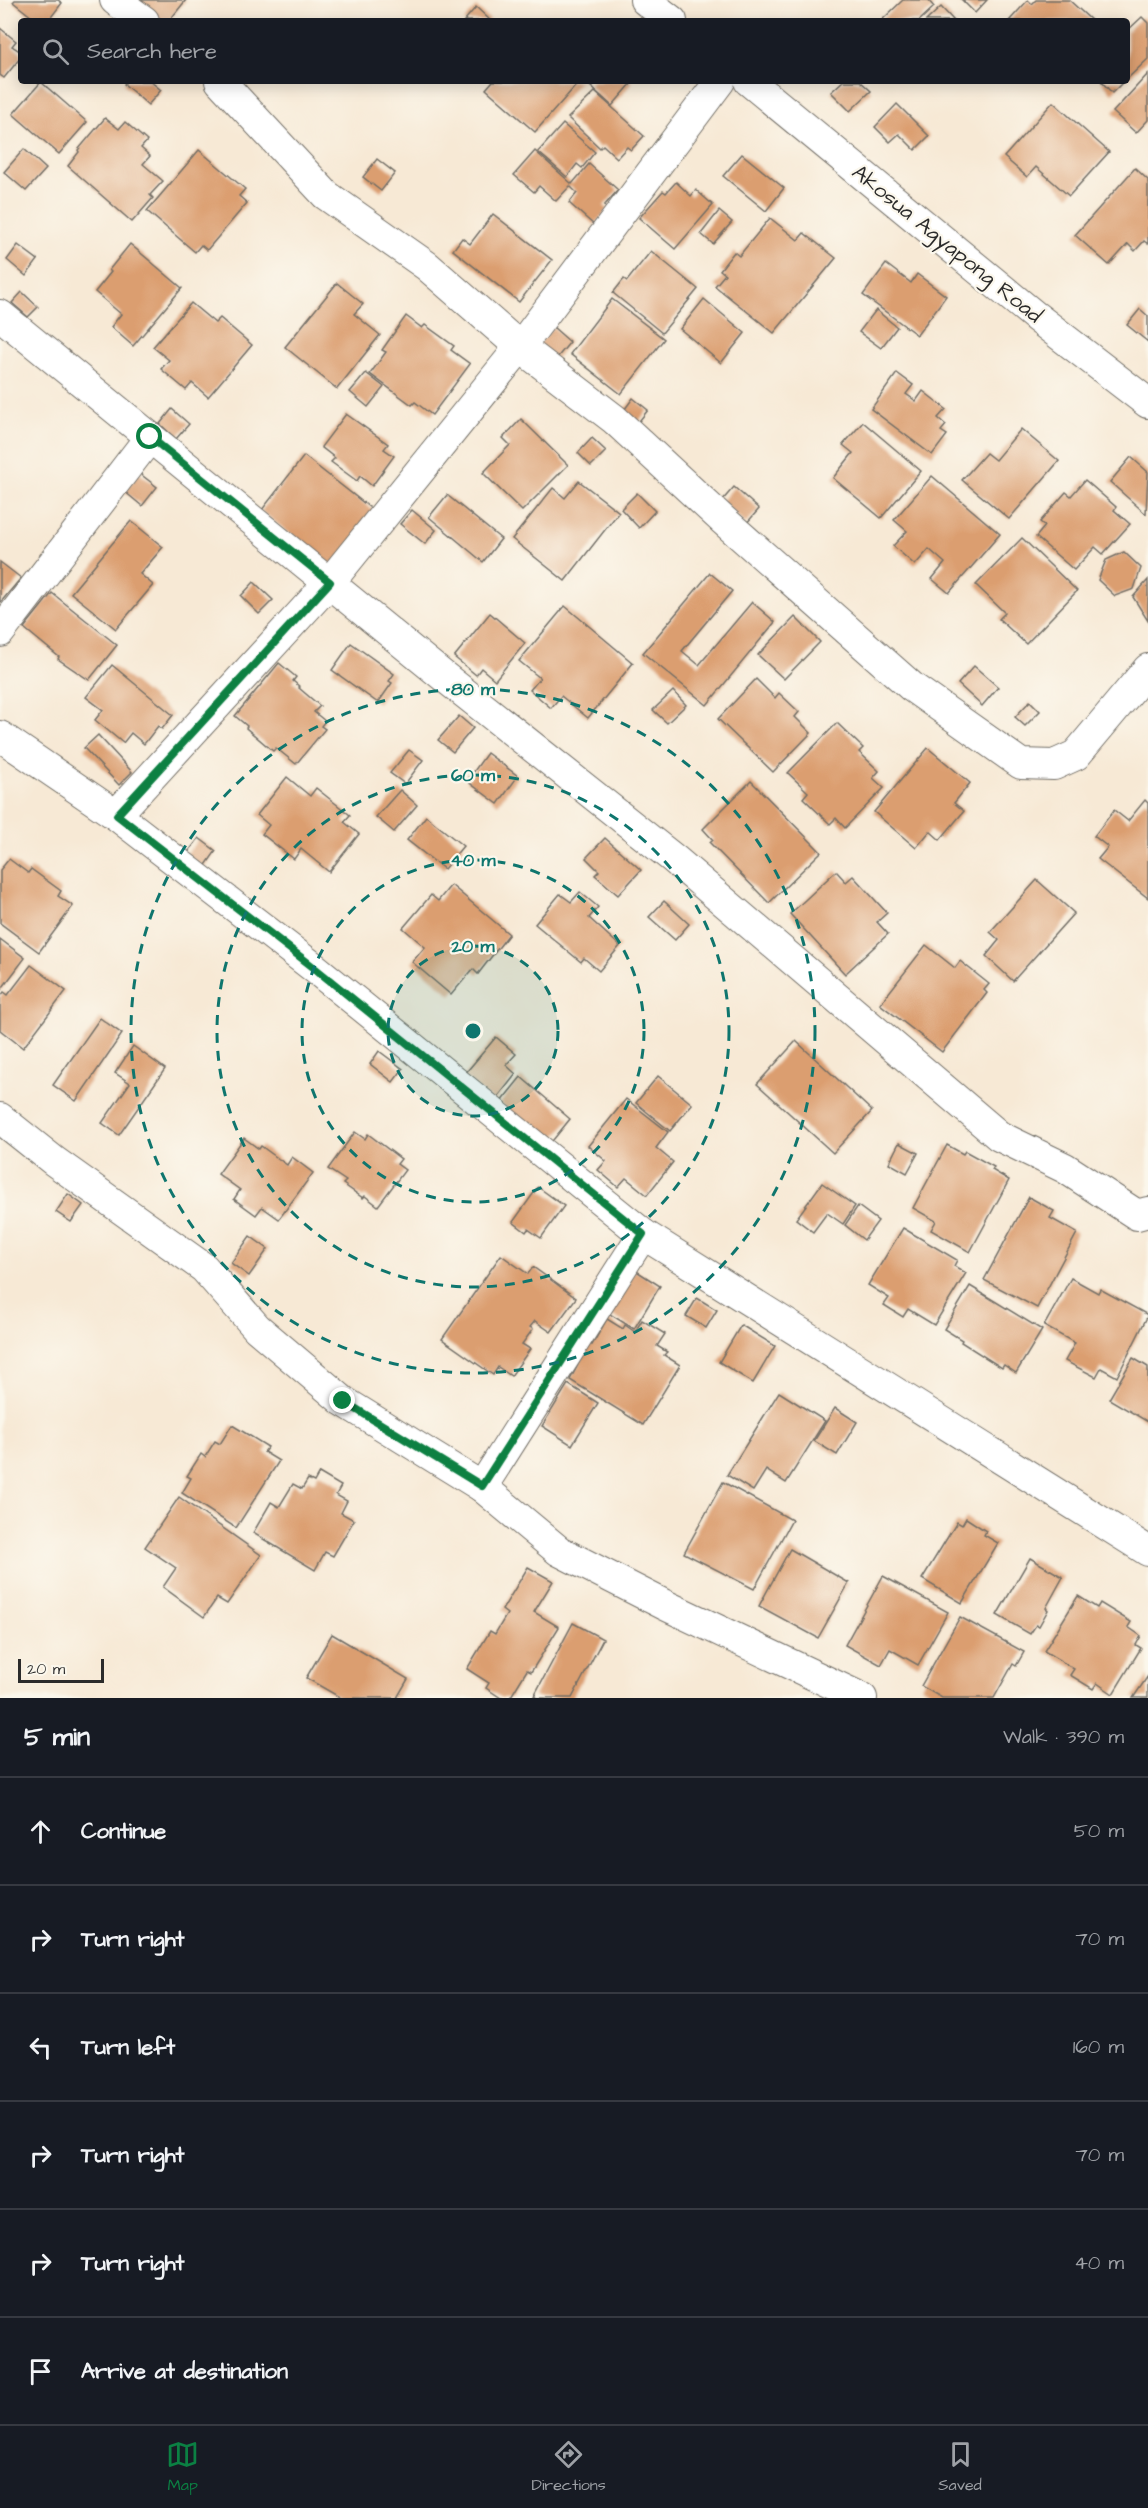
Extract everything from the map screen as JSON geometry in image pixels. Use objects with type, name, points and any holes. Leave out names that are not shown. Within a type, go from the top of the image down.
[{"type":"street","points":[[115,0],[140,18]]},
{"type":"street","points":[[645,0],[668,18]]},
{"type":"street","points":[[223,84],[326,195],[428,266],[520,347],[614,419],[723,520],[912,687],[1021,764],[1054,765],[1076,755],[1148,669]]},
{"type":"street","points":[[117,815],[330,582],[520,347],[718,84]]},
{"type":"street","name":"Akosua Agyapong Road","points":[[753,84],[1035,316],[1148,403]]},
{"type":"street","points":[[0,315],[442,675],[674,858],[999,1136],[1065,1168],[1137,1215],[1148,1212]]},
{"type":"street","points":[[0,632],[150,437]]},
{"type":"street","points":[[0,736],[117,815],[312,966],[643,1234],[1148,1551]]},
{"type":"street","points":[[0,1118],[54,1161],[204,1268],[257,1328],[343,1401],[482,1486],[559,1551],[665,1605],[862,1698]]},
{"type":"street","points":[[482,1486],[643,1234]]},
{"type":"building","points":[[15,0],[58,0],[62,3],[50,18],[33,18],[13,2]]},
{"type":"building","points":[[138,0],[186,0],[171,18],[159,18]]},
{"type":"building","points":[[903,0],[928,0],[934,7],[922,18],[884,18]]},
{"type":"building","points":[[962,0],[987,0],[975,13]]},
{"type":"building","points":[[1028,0],[1032,4],[1036,0],[1069,0],[1089,18],[1012,18]]},
{"type":"building","points":[[476,7],[488,18],[467,18]]},
{"type":"building","points":[[941,7],[951,18],[929,18]]},
{"type":"building","points":[[1142,17],[1148,23],[1148,59],[1130,76],[1130,28]]},
{"type":"building","points":[[0,28],[16,41],[12,46],[18,50],[18,61],[4,78],[0,75]]},
{"type":"building","points":[[1148,74],[1148,120],[1136,133],[1113,112]]},
{"type":"building","points":[[39,84],[43,84],[87,122],[59,154],[13,114]]},
{"type":"building","points":[[124,84],[154,84],[161,90],[148,105]]},
{"type":"building","points":[[490,84],[577,84],[535,132],[486,89]]},
{"type":"building","points":[[590,84],[631,84],[612,106]]},
{"type":"building","points":[[840,84],[863,84],[871,91],[850,111],[831,92]]},
{"type":"building","points":[[1104,84],[1121,84],[1112,93]]},
{"type":"building","points":[[595,92],[644,136],[631,150],[627,147],[617,158],[603,145],[600,148],[568,118]]},
{"type":"building","points":[[1053,102],[1109,152],[1069,196],[1036,167],[1027,177],[1004,157]]},
{"type":"building","points":[[897,104],[929,136],[915,150],[899,134],[890,142],[875,127]]},
{"type":"building","points":[[105,118],[119,129],[125,122],[147,141],[141,148],[150,156],[143,164],[163,181],[150,195],[153,198],[132,222],[68,166],[79,152],[78,150]]},
{"type":"building","points":[[563,124],[595,152],[582,168],[577,164],[567,177],[538,152]]},
{"type":"building","points":[[24,149],[46,169],[26,191],[4,172]]},
{"type":"building","points":[[199,150],[245,189],[239,196],[247,203],[207,250],[201,245],[195,252],[147,211]]},
{"type":"building","points":[[535,151],[572,184],[589,164],[618,190],[604,206],[608,209],[594,225],[569,203],[577,193],[570,186],[556,201],[539,186],[534,192],[514,175]]},
{"type":"building","points":[[742,154],[784,188],[766,211],[723,176]]},
{"type":"building","points":[[377,159],[395,173],[381,191],[363,177]]},
{"type":"building","points":[[1135,168],[1148,180],[1148,244],[1144,241],[1135,251],[1128,244],[1109,265],[1075,235]]},
{"type":"building","points":[[676,182],[691,196],[696,190],[713,205],[675,249],[639,218],[663,191],[666,193]]},
{"type":"building","points":[[719,211],[732,222],[713,244],[701,234]]},
{"type":"building","points":[[493,214],[552,260],[519,302],[453,250],[462,238],[470,244]]},
{"type":"building","points":[[770,218],[798,240],[804,233],[836,258],[774,333],[715,286],[725,274],[720,270],[734,252],[739,256]]},
{"type":"building","points":[[130,244],[182,288],[133,346],[111,327],[121,314],[95,292]]},
{"type":"building","points":[[18,245],[38,260],[26,276],[7,260]]},
{"type":"building","points":[[651,251],[698,289],[662,333],[613,293],[624,279],[627,281]]},
{"type":"building","points":[[886,264],[911,283],[917,274],[946,296],[917,335],[863,295]]},
{"type":"building","points":[[337,283],[363,304],[354,314],[380,335],[337,389],[285,347]]},
{"type":"building","points":[[22,292],[38,307],[28,317],[12,303]]},
{"type":"building","points":[[612,299],[664,339],[621,394],[570,354]]},
{"type":"building","points":[[704,299],[745,333],[721,363],[680,329]]},
{"type":"building","points":[[191,303],[215,323],[220,318],[252,345],[208,397],[192,383],[186,390],[161,369],[169,360],[153,347]]},
{"type":"building","points":[[1140,309],[1148,316],[1148,342],[1127,325]]},
{"type":"building","points":[[876,310],[897,327],[881,348],[859,332]]},
{"type":"building","points":[[406,316],[422,328],[425,325],[454,346],[451,350],[470,364],[432,415],[415,402],[412,405],[370,374],[386,352],[382,350]]},
{"type":"building","points":[[553,327],[570,342],[556,359],[538,345]]},
{"type":"building","points":[[366,373],[384,387],[368,407],[350,392]]},
{"type":"building","points":[[897,373],[913,385],[906,394],[916,401],[923,391],[946,409],[938,418],[946,425],[941,431],[947,435],[932,455],[871,409]]},
{"type":"building","points":[[633,398],[648,410],[636,425],[622,413]]},
{"type":"building","points":[[172,409],[189,424],[176,439],[160,424]]},
{"type":"building","points":[[346,414],[388,444],[384,449],[394,456],[372,486],[360,476],[357,481],[331,462],[335,458],[321,447]]},
{"type":"building","points":[[521,419],[568,465],[522,511],[483,473],[510,445],[503,438]]},
{"type":"building","points":[[863,422],[921,471],[881,518],[833,478],[853,453],[843,445]]},
{"type":"building","points":[[1021,429],[1059,461],[1009,519],[962,480],[986,453],[995,460]]},
{"type":"building","points":[[592,438],[606,451],[591,466],[578,453]]},
{"type":"building","points":[[304,456],[379,515],[336,570],[261,511]]},
{"type":"building","points":[[1131,457],[1148,472],[1146,514],[1110,482]]},
{"type":"building","points":[[139,473],[157,487],[142,506],[124,491]]},
{"type":"building","points":[[932,476],[1000,534],[949,593],[932,579],[945,563],[929,549],[915,565],[893,546],[907,531],[894,520]]},
{"type":"building","points":[[1085,480],[1116,507],[1114,510],[1130,524],[1103,554],[1095,547],[1074,570],[1036,537],[1045,526],[1040,522],[1066,492],[1071,496]]},
{"type":"building","points":[[579,481],[619,512],[565,581],[512,539],[553,488],[565,498]]},
{"type":"building","points":[[734,487],[759,509],[746,524],[721,502]]},
{"type":"building","points":[[637,493],[655,511],[639,528],[621,509]]},
{"type":"building","points":[[447,495],[501,539],[483,562],[429,517]]},
{"type":"building","points":[[412,510],[436,530],[425,544],[400,524]]},
{"type":"building","points":[[131,521],[163,547],[140,574],[153,585],[116,629],[71,593]]},
{"type":"building","points":[[1022,538],[1077,591],[1026,644],[999,619],[1005,613],[976,585]]},
{"type":"building","points":[[1124,552],[1141,568],[1134,589],[1115,596],[1098,580],[1106,560]]},
{"type":"building","points":[[0,562],[21,578],[0,603]]},
{"type":"building","points":[[710,573],[732,591],[682,651],[699,665],[752,602],[775,622],[707,705],[643,653]]},
{"type":"building","points":[[1148,580],[1148,621],[1133,597]]},
{"type":"building","points":[[254,582],[273,600],[259,614],[241,596]]},
{"type":"building","points":[[52,593],[117,645],[89,680],[58,659],[59,657],[24,628]]},
{"type":"building","points":[[565,606],[633,663],[588,718],[561,696],[551,708],[530,690],[540,678],[519,661]]},
{"type":"building","points":[[490,613],[525,643],[495,680],[481,668],[476,675],[454,657]]},
{"type":"building","points":[[795,617],[820,642],[784,679],[758,655]]},
{"type":"building","points":[[351,643],[394,674],[389,681],[392,683],[378,703],[332,670]]},
{"type":"building","points":[[279,663],[296,677],[293,681],[299,688],[320,706],[314,712],[325,721],[321,726],[325,729],[296,764],[276,748],[273,751],[235,716]]},
{"type":"building","points":[[112,665],[173,715],[162,729],[158,726],[144,744],[131,733],[123,743],[95,720],[103,710],[86,697]]},
{"type":"building","points":[[974,666],[998,687],[982,706],[958,684]]},
{"type":"building","points":[[756,679],[775,698],[779,693],[799,712],[795,717],[811,733],[773,772],[718,719]]},
{"type":"building","points":[[673,691],[686,705],[667,723],[653,710]]},
{"type":"building","points":[[1030,701],[1040,711],[1025,726],[1015,717]]},
{"type":"building","points":[[459,716],[473,728],[453,752],[438,740]]},
{"type":"building","points":[[837,723],[863,748],[859,752],[879,771],[873,778],[884,788],[845,828],[836,818],[830,824],[803,798],[808,792],[788,773]]},
{"type":"building","points":[[98,735],[132,772],[119,785],[84,748]]},
{"type":"building","points":[[928,748],[970,783],[954,803],[964,811],[940,840],[930,831],[916,848],[874,812]]},
{"type":"building","points":[[409,750],[423,760],[405,784],[390,773]]},
{"type":"building","points":[[487,753],[518,776],[498,804],[467,781]]},
{"type":"building","points":[[287,777],[310,796],[316,788],[350,815],[344,822],[359,834],[329,872],[301,849],[294,859],[262,834],[269,825],[257,815]]},
{"type":"building","points":[[751,781],[821,852],[769,903],[710,843],[713,840],[703,829]]},
{"type":"building","points":[[400,790],[417,805],[394,832],[376,817]]},
{"type":"building","points":[[1145,800],[1148,803],[1148,898],[1098,859],[1108,847],[1094,836],[1114,810],[1128,821]]},
{"type":"building","points":[[426,816],[463,846],[444,869],[407,840]]},
{"type":"building","points":[[199,838],[216,851],[204,868],[186,855]]},
{"type":"building","points":[[605,838],[641,870],[618,895],[595,875],[599,871],[586,858]]},
{"type":"building","points":[[9,859],[28,873],[31,869],[61,891],[58,896],[73,906],[39,952],[0,923],[0,870]]},
{"type":"building","points":[[836,871],[846,882],[853,876],[887,913],[877,922],[888,934],[845,974],[790,914]]},
{"type":"building","points":[[1037,880],[1074,913],[1013,981],[986,956],[999,940],[990,932]]},
{"type":"building","points":[[451,885],[509,934],[478,974],[473,969],[451,995],[412,962],[425,947],[403,928],[431,895],[438,901]]},
{"type":"building","points":[[580,892],[598,907],[589,918],[620,946],[599,971],[584,958],[581,962],[535,924],[560,894],[571,902]]},
{"type":"building","points":[[664,901],[689,924],[675,940],[649,917]]},
{"type":"building","points":[[0,939],[25,958],[0,991]]},
{"type":"building","points":[[926,945],[955,968],[960,961],[989,984],[984,990],[987,993],[942,1052],[880,1004]]},
{"type":"building","points":[[31,965],[66,991],[23,1048],[0,1030],[0,997],[4,992],[8,995]]},
{"type":"building","points":[[100,1018],[122,1034],[76,1101],[53,1085]]},
{"type":"building","points":[[496,1037],[516,1054],[506,1065],[516,1074],[494,1102],[463,1076]]},
{"type":"building","points":[[796,1041],[872,1111],[833,1153],[757,1084]]},
{"type":"building","points":[[133,1046],[165,1069],[119,1135],[102,1123],[130,1083],[115,1073]]},
{"type":"building","points":[[379,1051],[403,1069],[393,1082],[370,1064]]},
{"type":"building","points":[[658,1076],[692,1104],[670,1131],[636,1103]]},
{"type":"building","points":[[521,1077],[570,1119],[549,1145],[500,1103]]},
{"type":"building","points":[[626,1099],[668,1132],[656,1148],[673,1162],[647,1195],[626,1178],[618,1187],[598,1170],[606,1161],[588,1146]]},
{"type":"building","points":[[355,1132],[365,1139],[368,1134],[401,1159],[397,1164],[405,1170],[378,1206],[343,1184],[346,1181],[328,1169]]},
{"type":"building","points":[[244,1138],[259,1149],[261,1146],[287,1165],[292,1157],[313,1173],[279,1219],[262,1207],[256,1215],[234,1199],[240,1190],[218,1174]]},
{"type":"building","points":[[899,1143],[918,1153],[907,1173],[889,1163]]},
{"type":"building","points":[[947,1145],[963,1154],[965,1151],[994,1167],[992,1170],[1009,1180],[970,1252],[931,1230],[936,1221],[913,1208]]},
{"type":"building","points":[[822,1183],[855,1206],[843,1224],[827,1213],[813,1232],[796,1219]]},
{"type":"building","points":[[538,1187],[564,1206],[541,1238],[528,1229],[526,1232],[513,1222]]},
{"type":"building","points":[[68,1194],[83,1205],[71,1222],[56,1212]]},
{"type":"building","points":[[1029,1197],[1054,1211],[1050,1218],[1077,1233],[1037,1308],[984,1280]]},
{"type":"building","points":[[858,1206],[878,1221],[864,1240],[845,1225]]},
{"type":"building","points":[[903,1228],[957,1260],[954,1266],[966,1273],[934,1325],[908,1309],[903,1317],[884,1305],[889,1298],[868,1285]]},
{"type":"building","points":[[250,1236],[268,1249],[249,1276],[231,1263]]},
{"type":"building","points":[[501,1255],[528,1274],[533,1267],[576,1298],[551,1332],[535,1321],[530,1327],[533,1329],[522,1344],[530,1349],[511,1376],[498,1367],[493,1375],[442,1339]]},
{"type":"building","points":[[635,1270],[660,1286],[634,1329],[608,1313]]},
{"type":"building","points":[[1071,1278],[1098,1293],[1100,1289],[1148,1315],[1117,1377],[1101,1368],[1096,1377],[1065,1361],[1075,1343],[1044,1326]]},
{"type":"building","points":[[970,1286],[1042,1330],[1016,1373],[1004,1365],[1002,1368],[944,1329]]},
{"type":"building","points":[[697,1298],[717,1310],[706,1328],[686,1316]]},
{"type":"building","points":[[607,1319],[623,1329],[625,1325],[635,1332],[642,1320],[665,1334],[657,1346],[667,1352],[664,1355],[680,1365],[643,1425],[570,1380],[589,1344],[592,1345]]},
{"type":"building","points":[[741,1325],[775,1346],[753,1383],[719,1362]]},
{"type":"building","points":[[1133,1358],[1148,1367],[1148,1422],[1109,1399]]},
{"type":"building","points":[[568,1384],[598,1403],[572,1445],[542,1426]]},
{"type":"building","points":[[779,1392],[825,1421],[786,1483],[766,1470],[753,1491],[727,1475]]},
{"type":"building","points":[[835,1408],[857,1422],[837,1455],[814,1441]]},
{"type":"building","points":[[232,1425],[268,1447],[264,1452],[279,1461],[236,1528],[182,1493],[191,1478],[187,1476],[201,1454],[205,1457],[215,1441],[220,1444]]},
{"type":"building","points":[[319,1473],[341,1486],[336,1495],[347,1501],[341,1513],[354,1520],[333,1556],[325,1552],[315,1570],[253,1533],[271,1502],[279,1507],[293,1484],[302,1489],[308,1479],[314,1482]]},
{"type":"building","points":[[723,1482],[792,1520],[754,1589],[684,1553]]},
{"type":"building","points":[[179,1497],[261,1555],[227,1604],[217,1598],[204,1617],[163,1587],[176,1568],[145,1547]]},
{"type":"building","points":[[966,1518],[986,1531],[984,1535],[998,1543],[962,1603],[922,1579],[957,1522],[962,1525]]},
{"type":"building","points":[[790,1549],[849,1583],[818,1638],[759,1606]]},
{"type":"building","points":[[1030,1558],[1063,1577],[1039,1626],[1036,1625],[1030,1634],[997,1615]]},
{"type":"building","points":[[528,1567],[553,1581],[534,1612],[559,1627],[531,1672],[527,1670],[510,1698],[501,1698],[486,1688],[489,1683],[467,1669],[490,1631],[495,1634],[507,1614],[502,1610]]},
{"type":"building","points":[[883,1576],[948,1612],[918,1665],[890,1649],[881,1665],[845,1645]]},
{"type":"building","points":[[1078,1596],[1097,1608],[1100,1603],[1131,1622],[1128,1627],[1141,1636],[1136,1645],[1141,1648],[1113,1694],[1097,1683],[1093,1689],[1070,1675],[1074,1669],[1044,1651]]},
{"type":"building","points":[[960,1617],[1024,1652],[1016,1666],[1013,1664],[994,1698],[942,1698],[921,1686]]},
{"type":"building","points":[[573,1623],[603,1639],[572,1698],[537,1698],[534,1696]]},
{"type":"building","points":[[332,1634],[408,1679],[397,1698],[341,1698],[306,1678]]},
{"type":"building","points":[[1148,1676],[1148,1698],[1133,1698]]},
{"type":"route","points":[[150,437],[330,582],[117,815],[312,966],[643,1234],[482,1486],[343,1401]]}]
